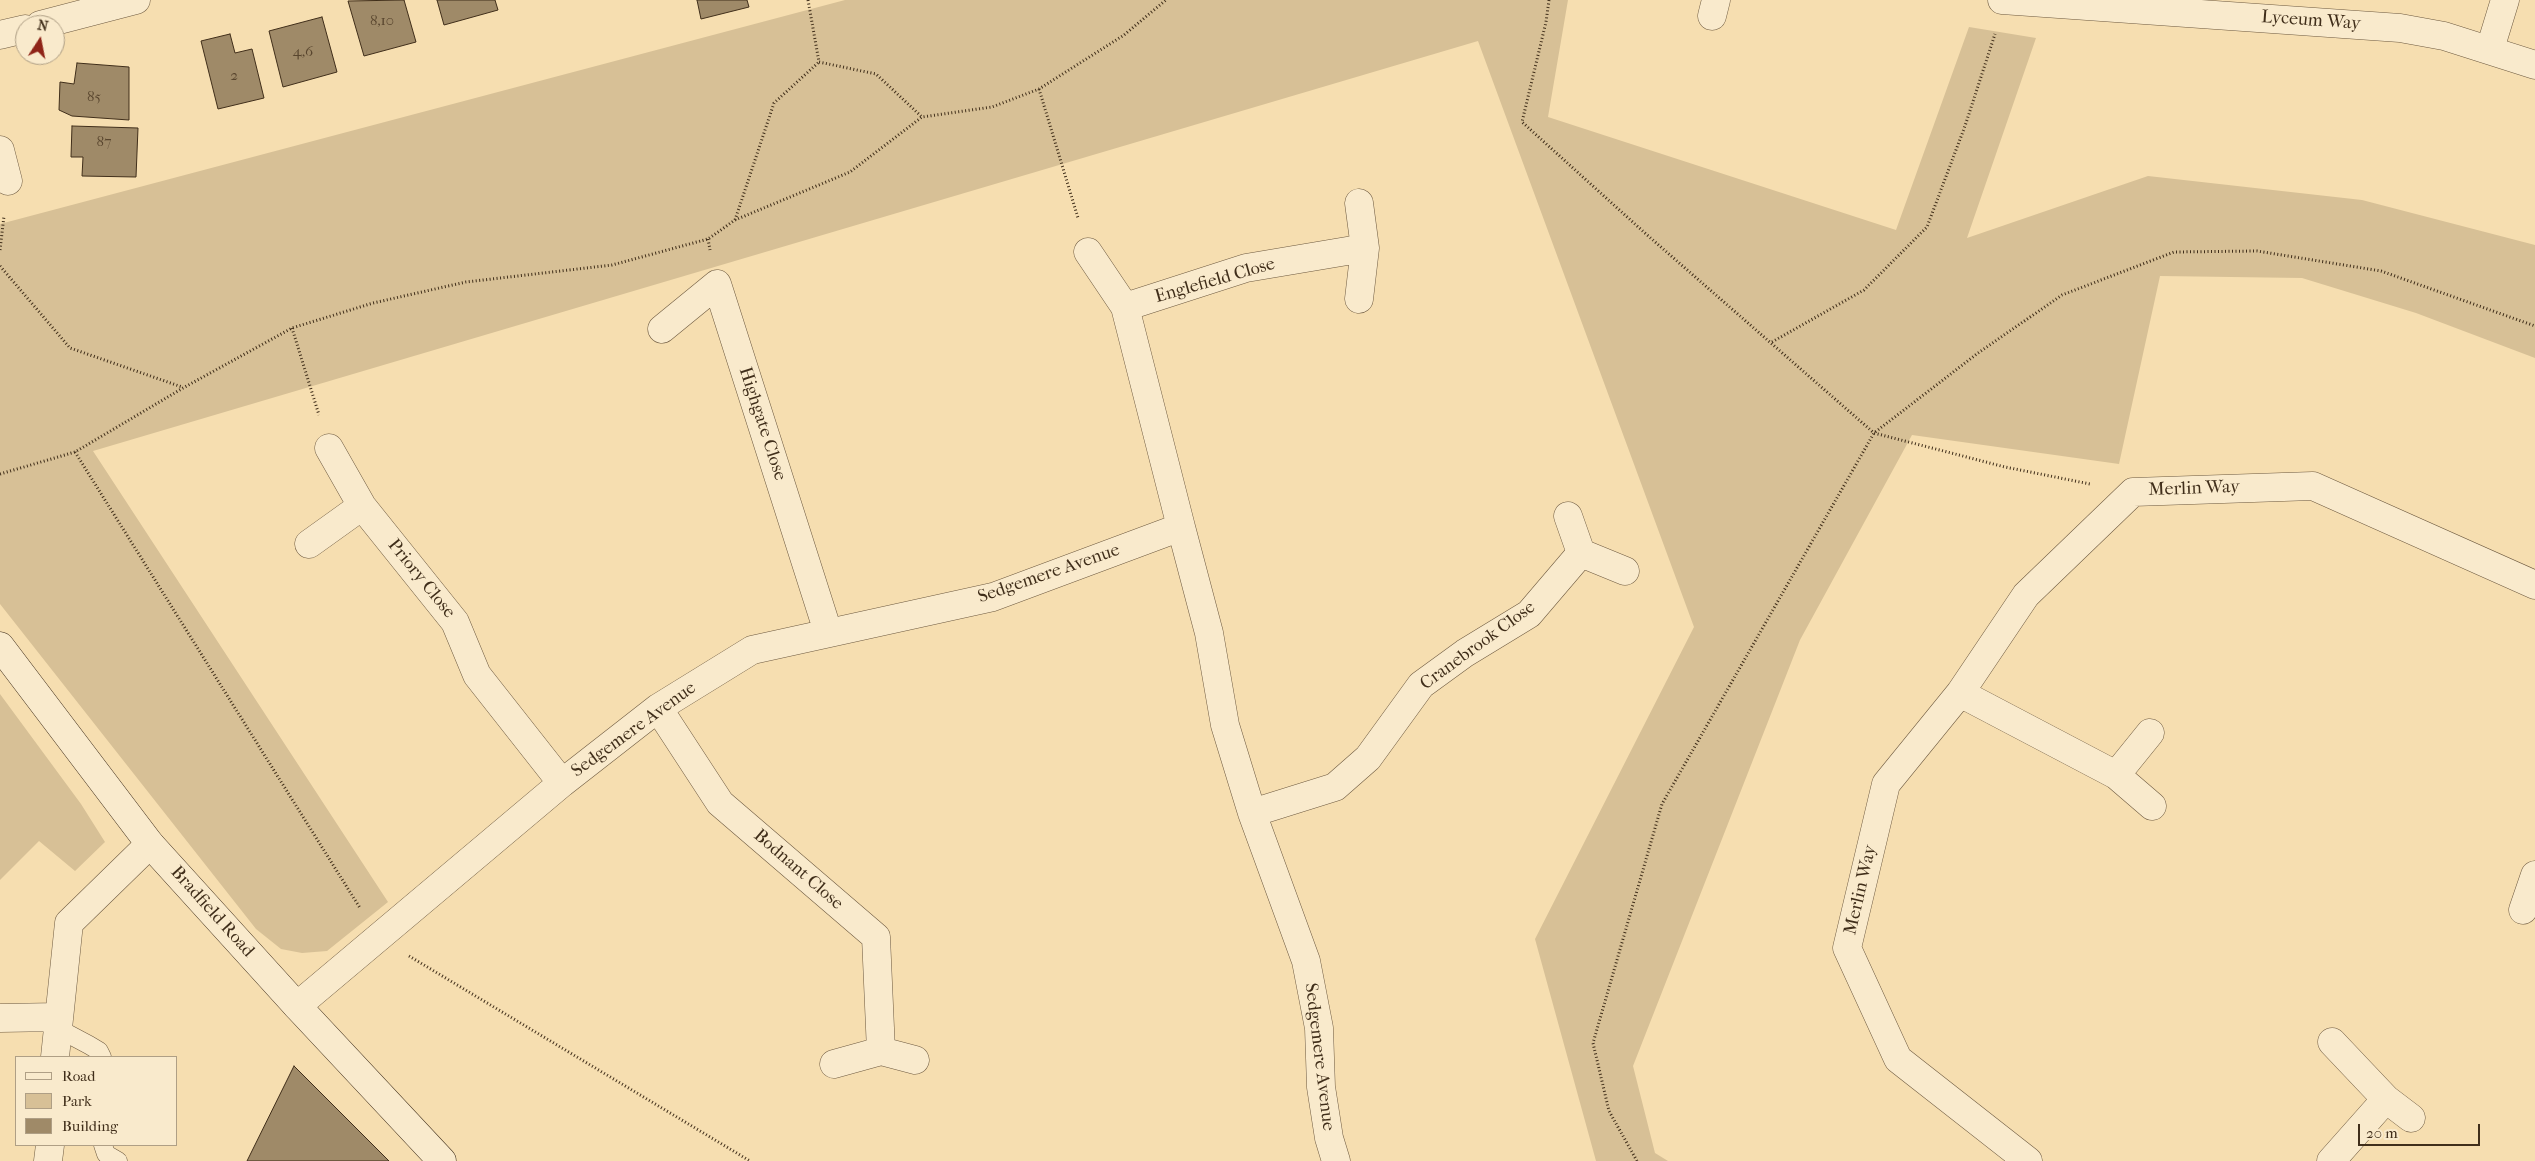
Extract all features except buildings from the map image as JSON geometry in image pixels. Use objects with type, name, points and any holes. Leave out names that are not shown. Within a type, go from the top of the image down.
[{"type":"street","points":[[65,18],[136,0]]},
{"type":"street","name":"Lyceum Way","points":[[2004,0],[2130,4],[2400,28],[2444,36],[2490,49],[2535,65]]},
{"type":"street","points":[[2490,49],[2505,0]]},
{"type":"street","points":[[0,36],[15,32]]},
{"type":"street","points":[[0,150],[8,181]]},
{"type":"street","points":[[1359,203],[1366,248],[1359,299]]},
{"type":"street","name":"Englefield Close","points":[[1125,307],[1246,268],[1366,248]]},
{"type":"street","points":[[1088,252],[1125,307],[1181,527]]},
{"type":"street","name":"Highgate Close","points":[[662,329],[717,284],[828,632]]},
{"type":"street","name":"Priory Close","points":[[330,448],[362,506],[455,622],[477,675],[562,783]]},
{"type":"street","name":"Merlin Way","points":[[2028,1161],[1898,1059],[1847,948],[1886,784],[1960,693],[2026,595],[2133,492],[2313,486],[2535,585]]},
{"type":"street","points":[[310,544],[362,506]]},
{"type":"street","points":[[1568,516],[1580,554],[1624,571]]},
{"type":"street","name":"Sedgemere Avenue","points":[[297,1006],[562,783],[658,708],[752,650],[994,597],[1181,527],[1210,633],[1225,725],[1252,812],[1306,960],[1319,1028],[1321,1087],[1329,1138],[1336,1161]]},
{"type":"street","name":"Cranebrook Close","points":[[1252,812],[1335,787],[1368,758],[1422,685],[1465,653],[1529,614],[1580,554]]},
{"type":"street","name":"Bradfield Road","points":[[0,646],[150,844],[297,1006],[442,1161]]},
{"type":"street","points":[[1960,693],[2116,775],[2152,806]]},
{"type":"street","name":"Bodnant Close","points":[[658,708],[720,803],[876,937],[881,1051]]},
{"type":"street","points":[[2116,775],[2150,733]]},
{"type":"street","points":[[55,1056],[69,923],[150,844]]},
{"type":"street","points":[[2523,910],[2535,875]]},
{"type":"street","points":[[0,1018],[58,1022]]},
{"type":"street","points":[[2332,1042],[2386,1098],[2411,1118]]},
{"type":"street","points":[[834,1064],[881,1051],[915,1060]]},
{"type":"street","points":[[2331,1161],[2386,1098]]},
{"type":"street","points":[[48,1161],[50,1146]]},
{"type":"lane","points":[[58,1022],[101,1056]]},
{"type":"lane","points":[[103,1146],[106,1154],[118,1161]]},
{"type":"path","points":[[808,0],[819,62]]},
{"type":"path","points":[[0,474],[75,452],[183,388],[292,328],[373,303],[466,282],[612,265],[708,239],[735,220],[850,172],[922,117],[992,106],[1039,89],[1124,35],[1166,0]]},
{"type":"path","points":[[1549,0],[1546,22],[1522,122],[1874,434],[2005,467],[2133,492]]},
{"type":"path","points":[[1772,342],[1864,290],[1927,227],[1965,126],[2004,0]]},
{"type":"path","points":[[819,62],[876,74],[922,117]]},
{"type":"path","points":[[735,220],[774,103],[819,62]]},
{"type":"path","points":[[1039,89],[1088,252]]},
{"type":"path","points":[[1637,1161],[1608,1111],[1593,1042],[1662,804],[1874,434],[1978,353],[2062,295],[2174,252],[2257,251],[2381,271],[2535,326]]},
{"type":"path","points":[[0,266],[70,348],[183,388]]},
{"type":"path","points":[[292,328],[330,448]]},
{"type":"path","points":[[75,452],[378,937],[750,1161]]},
{"type":"green space","points":[[845,0],[1568,0],[1548,117],[1896,230],[1969,27],[2036,38],[1967,238],[2148,176],[2362,200],[2535,245],[2535,358],[2416,313],[2302,278],[2160,276],[2119,464],[1912,435],[1800,640],[1633,1066],[1655,1153],[1668,1161],[1596,1161],[1535,939],[1694,627],[1478,41],[93,451],[388,902],[327,951],[302,953],[281,949],[256,929],[0,604],[0,224]]},
{"type":"green space","points":[[0,694],[81,804],[105,842],[75,871],[39,841],[0,880]]}]
